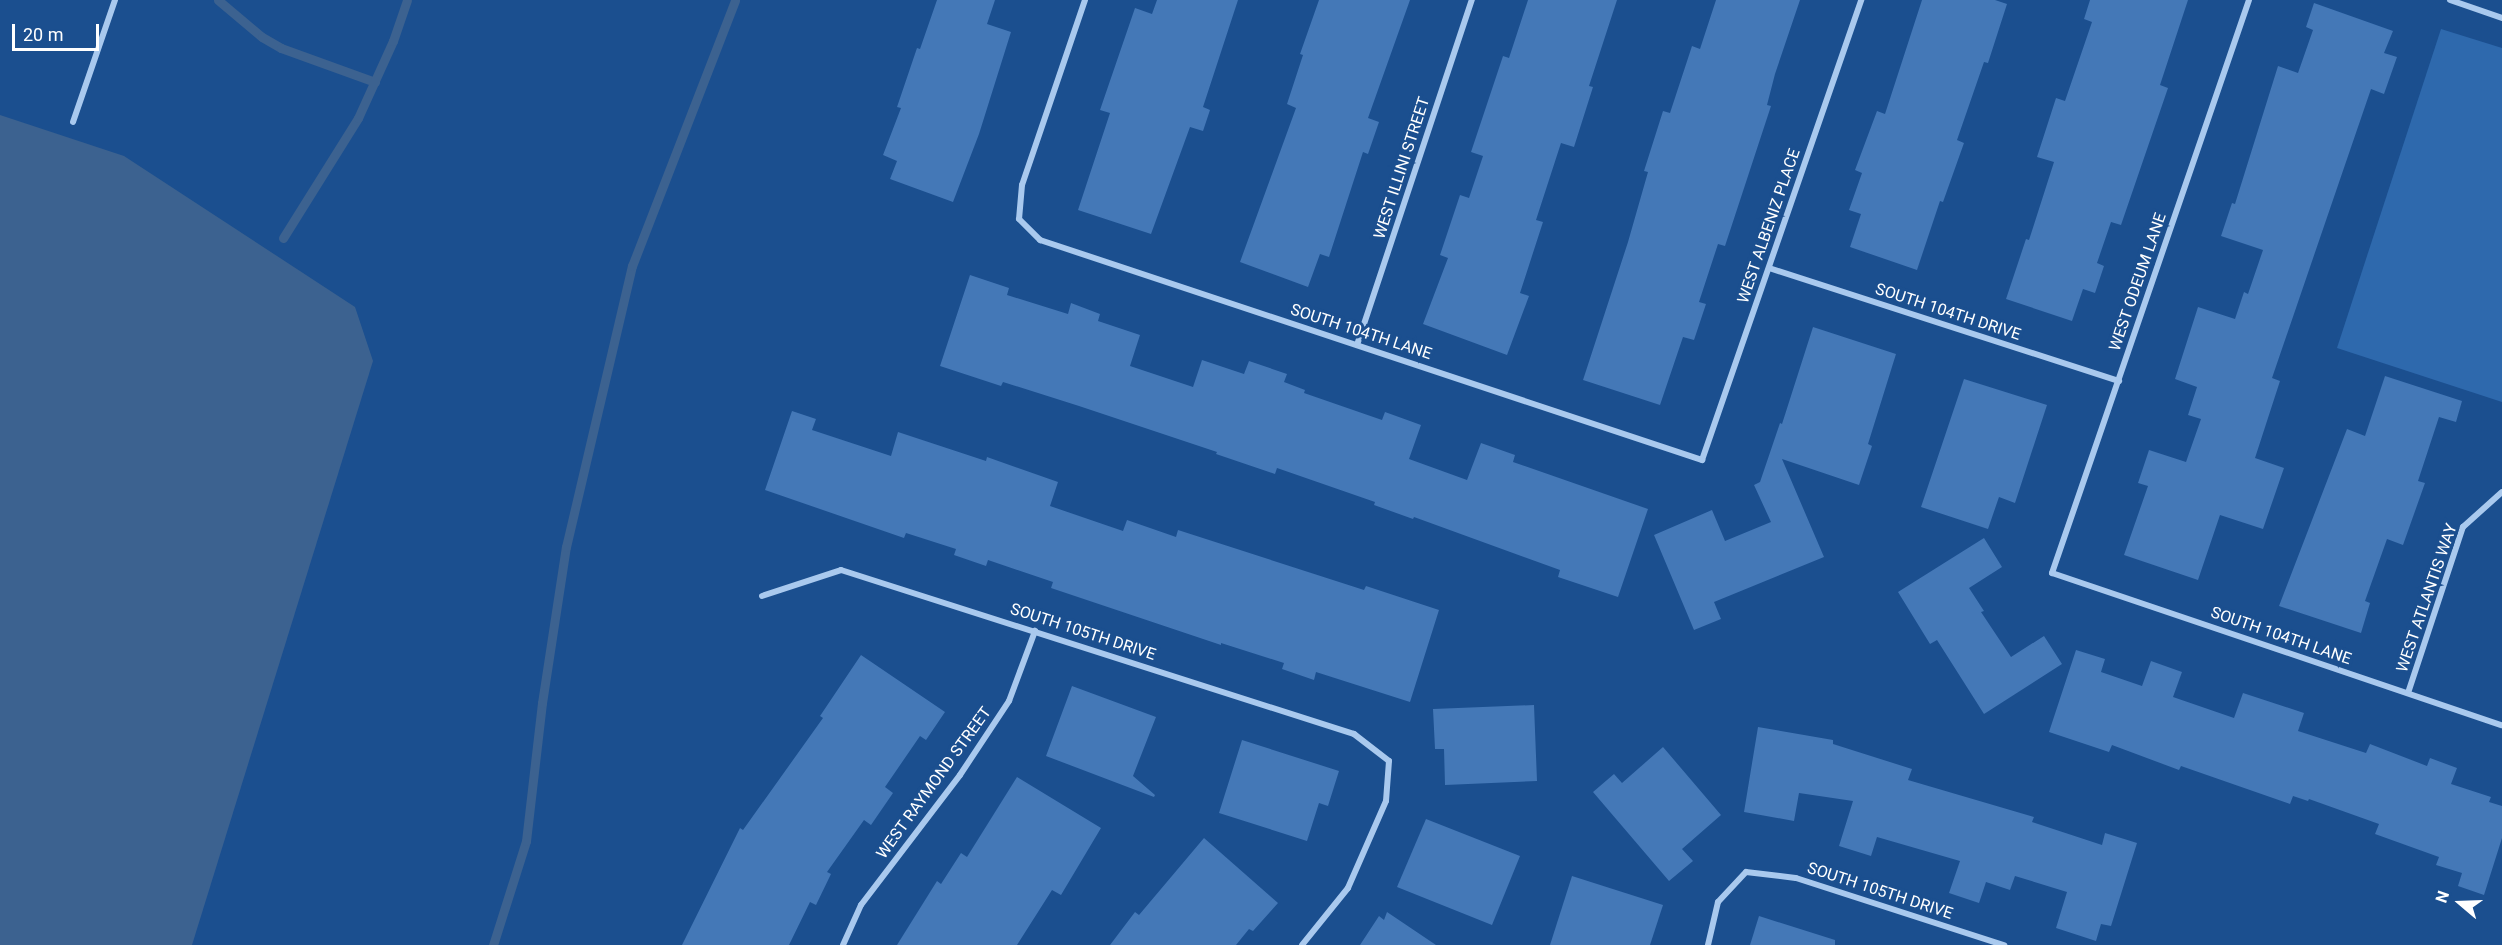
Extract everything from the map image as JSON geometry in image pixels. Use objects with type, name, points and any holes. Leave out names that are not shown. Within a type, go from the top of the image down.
[{"type":"street","points":[[73,122],[115,0]]},
{"type":"street","name":"SOUTH 104TH LANE","points":[[1085,0],[1022,185],[1019,219],[1040,240],[1702,460]]},
{"type":"street","name":"WEST ILLINI STREET","points":[[1357,345],[1472,0]]},
{"type":"street","name":"WEST ALBENIZ PLACE","points":[[1702,460],[1861,0]]},
{"type":"street","name":"WEST ODEUM LANE","points":[[2052,573],[2249,0]]},
{"type":"street","points":[[2450,0],[2502,18]]},
{"type":"street","name":"SOUTH 104TH DRIVE","points":[[1769,268],[2119,381]]},
{"type":"street","name":"WEST ATLANTIS WAY","points":[[2408,693],[2463,527],[2502,492]]},
{"type":"street","name":"SOUTH 105TH DRIVE","points":[[762,596],[841,570],[1354,734],[1389,760],[1386,801],[1348,888],[1302,945]]},
{"type":"street","name":"SOUTH 104TH LANE","points":[[2052,573],[2502,725]]},
{"type":"street","name":"WEST RAYMOND STREET","points":[[843,945],[861,905],[960,775],[1009,701],[1035,631]]},
{"type":"street","name":"SOUTH 105TH DRIVE","points":[[1708,945],[1718,902],[1746,872],[1797,878],[2004,945]]},
{"type":"shaded area","points":[[2441,29],[2502,48],[2502,402],[2337,348]]},
{"type":"shaded area","points":[[0,115],[124,156],[355,307],[373,361],[192,945],[0,945]]},
{"type":"building","points":[[937,0],[995,0],[987,24],[1011,32],[979,134],[953,202],[890,179],[897,161],[883,155],[901,108],[897,107],[917,48],[920,49]]},
{"type":"building","points":[[1157,0],[1238,0],[1203,107],[1210,110],[1203,131],[1190,127],[1151,234],[1078,210],[1110,113],[1100,110],[1135,8],[1152,14]]},
{"type":"building","points":[[1319,0],[1410,0],[1368,118],[1379,122],[1368,154],[1363,152],[1329,257],[1320,254],[1308,287],[1240,262],[1296,108],[1287,104],[1303,55],[1300,54]]},
{"type":"building","points":[[1528,0],[1617,0],[1589,86],[1593,87],[1574,147],[1561,143],[1536,220],[1543,222],[1520,293],[1529,296],[1507,355],[1423,324],[1448,258],[1440,255],[1460,195],[1469,198],[1483,156],[1471,152],[1503,56],[1509,58]]},
{"type":"building","points":[[1716,0],[1800,0],[1775,74],[1767,105],[1771,106],[1725,246],[1718,244],[1699,302],[1706,304],[1694,340],[1683,337],[1660,405],[1583,380],[1628,242],[1648,172],[1644,171],[1663,111],[1670,113],[1692,46],[1700,49]]},
{"type":"building","points":[[1922,0],[1995,0],[2007,4],[1988,63],[1984,62],[1957,140],[1964,143],[1943,202],[1940,201],[1917,270],[1850,247],[1861,214],[1849,210],[1862,173],[1855,170],[1877,111],[1885,114]]},
{"type":"building","points":[[2090,0],[2188,0],[2160,85],[2168,88],[2121,225],[2111,222],[2097,263],[2104,266],[2095,293],[2083,289],[2072,321],[2006,299],[2026,239],[2029,240],[2054,162],[2037,157],[2056,98],[2065,101],[2092,22],[2084,19]]},
{"type":"building","points":[[2314,3],[2393,31],[2384,53],[2397,57],[2384,94],[2371,89],[2272,378],[2280,381],[2255,458],[2284,468],[2263,529],[2220,515],[2198,580],[2124,555],[2148,486],[2138,483],[2149,450],[2186,462],[2201,419],[2188,415],[2197,387],[2175,379],[2198,307],[2235,319],[2244,292],[2248,294],[2263,250],[2221,236],[2232,203],[2235,204],[2278,66],[2298,73],[2313,30],[2306,27]]},
{"type":"building","points":[[970,275],[1009,288],[1007,295],[1068,314],[1071,303],[1100,314],[1098,321],[1140,335],[1130,366],[1193,387],[1202,360],[1244,374],[1249,361],[1287,374],[1284,382],[1305,390],[1304,393],[1382,420],[1385,412],[1421,425],[1409,459],[1467,480],[1481,443],[1515,455],[1513,462],[1648,509],[1618,597],[1558,577],[1560,570],[1414,517],[1413,519],[1374,505],[1375,502],[1277,468],[1275,474],[1079,406],[1003,382],[1001,386],[940,366]]},
{"type":"building","points":[[1813,327],[1896,354],[1868,444],[1872,446],[1859,485],[1782,459],[1824,557],[1714,602],[1721,619],[1694,630],[1654,535],[1712,510],[1725,541],[1771,522],[1754,485],[1760,482],[1780,423],[1782,424]]},
{"type":"building","points":[[2385,376],[2462,401],[2456,422],[2439,417],[2418,481],[2425,483],[2403,545],[2387,539],[2365,601],[2370,603],[2361,633],[2279,606],[2347,429],[2365,436]]},
{"type":"building","points":[[1964,379],[2047,405],[2015,503],[1999,497],[1988,529],[1921,507]]},
{"type":"building","points":[[792,411],[816,419],[812,430],[891,456],[898,432],[986,461],[987,457],[1058,482],[1050,506],[1123,531],[1127,520],[1176,537],[1178,530],[1364,590],[1366,586],[1439,610],[1410,702],[1316,672],[1314,680],[1282,669],[1284,663],[1221,643],[1221,645],[1051,588],[1053,582],[988,560],[986,566],[954,555],[956,549],[906,533],[904,538],[765,490]]},
{"type":"building","points":[[1984,538],[2002,567],[1969,588],[1984,611],[1981,612],[2011,657],[2044,636],[2062,664],[1984,714],[1937,640],[1930,644],[1898,592]]},
{"type":"building","points":[[2076,650],[2105,659],[2101,672],[2142,686],[2151,661],[2182,672],[2173,697],[2234,718],[2243,693],[2304,713],[2298,731],[2366,753],[2370,744],[2427,766],[2430,758],[2457,768],[2451,784],[2491,797],[2489,802],[2502,806],[2502,838],[2484,895],[2458,886],[2462,873],[2436,865],[2439,857],[2375,834],[2379,824],[2309,799],[2308,801],[2293,796],[2290,804],[2181,766],[2179,770],[2112,745],[2109,752],[2049,732]]},
{"type":"building","points":[[861,655],[945,712],[926,740],[920,736],[885,787],[893,793],[871,825],[864,820],[827,872],[831,874],[816,905],[810,902],[789,945],[682,945],[740,828],[743,830],[823,718],[820,716]]},
{"type":"building","points":[[1072,686],[1156,717],[1133,776],[1155,795],[1154,797],[1046,756]]},
{"type":"building","points":[[1534,705],[1537,781],[1445,785],[1444,749],[1435,749],[1433,709]]},
{"type":"building","points":[[1758,727],[1833,740],[1833,744],[1912,769],[1908,780],[2034,817],[2032,822],[2102,845],[2105,833],[2137,843],[2111,926],[2101,924],[2096,941],[2056,928],[2067,892],[2015,876],[2010,890],[1986,882],[1979,903],[1949,893],[1960,861],[1877,837],[1871,856],[1839,846],[1853,801],[1799,793],[1794,821],[1744,812]]},
{"type":"building","points":[[1242,740],[1339,771],[1328,806],[1319,803],[1307,841],[1219,813]]},
{"type":"building","points":[[1663,747],[1721,815],[1682,849],[1693,861],[1669,881],[1593,792],[1614,774],[1622,783]]},
{"type":"building","points":[[1017,777],[1101,828],[1061,895],[1052,890],[1017,945],[897,945],[937,881],[941,884],[961,853],[967,857]]},
{"type":"building","points":[[1426,819],[1520,856],[1492,925],[1397,887]]},
{"type":"building","points":[[1204,838],[1278,903],[1253,931],[1249,929],[1236,945],[1110,945],[1135,912],[1139,915]]},
{"type":"building","points":[[1572,876],[1663,905],[1650,945],[1550,945]]},
{"type":"building","points":[[1387,912],[1436,945],[1360,945],[1379,916],[1384,920]]},
{"type":"building","points":[[1759,916],[1835,940],[1835,945],[1750,945]]},
{"type":"waterway","points":[[218,0],[262,37],[281,48],[375,82]]},
{"type":"waterway","points":[[283,238],[358,118],[393,41],[407,0]]},
{"type":"waterway","points":[[493,945],[526,841],[542,703],[566,547],[632,266],[735,0]]}]
